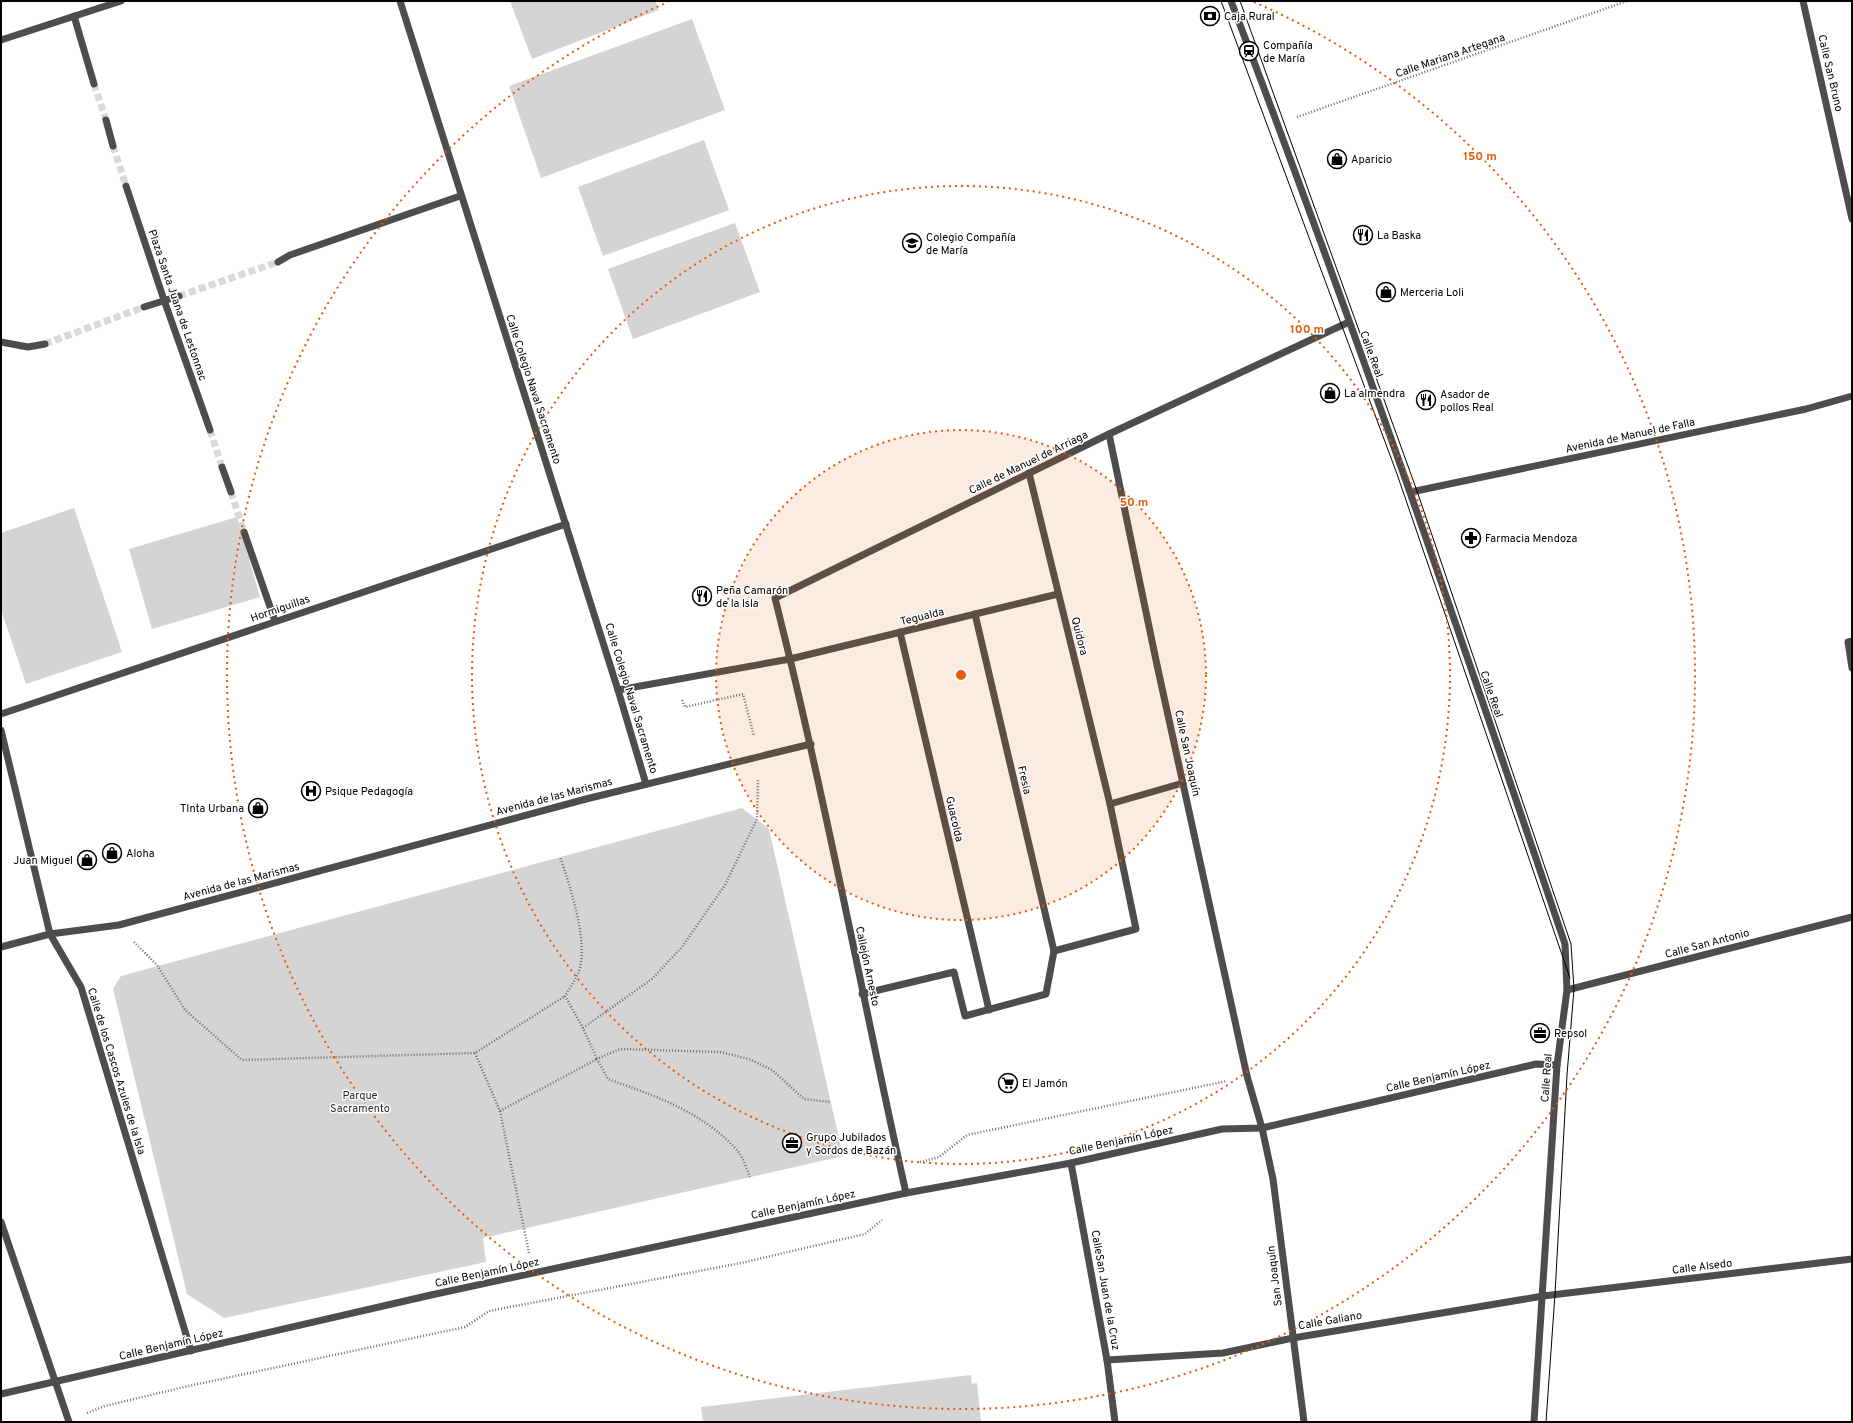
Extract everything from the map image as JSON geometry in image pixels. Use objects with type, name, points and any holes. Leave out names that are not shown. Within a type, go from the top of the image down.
[{"type":"street","points":[[1,40],[121,1]]},
{"type":"street","name":"Calle Colegio Naval Sacramento","points":[[400,1],[460,196],[566,524],[646,784]]},
{"type":"street","name":"Calle Real","points":[[1231,1],[1278,124],[1411,492],[1565,944],[1567,990],[1557,1065],[1534,1422]]},
{"type":"street","name":"Calle San Bruno","points":[[1803,1],[1852,219]]},
{"type":"street","points":[[74,16],[94,84]]},
{"type":"street","points":[[106,120],[113,146]]},
{"type":"street","name":"Plaza Santa Juana de Lestonnac","points":[[126,186],[210,430]]},
{"type":"street","points":[[278,262],[290,255],[460,196]]},
{"type":"street","points":[[144,307],[179,296]]},
{"type":"street","name":"Calle de Manuel de Arriaga","points":[[790,658],[775,598],[1109,434],[1349,322]]},
{"type":"street","points":[[1,342],[28,347],[45,344]]},
{"type":"street","name":"Avenida de Manuel de Falla","points":[[1411,492],[1806,409],[1852,396]]},
{"type":"street","name":"Calle San Joaquín","points":[[1109,434],[1247,1076],[1262,1128]]},
{"type":"street","points":[[222,467],[230,492]]},
{"type":"street","name":"Quidora","points":[[1029,473],[1110,804],[1136,929],[1054,951]]},
{"type":"street","name":"Hormiguillas","points":[[1,714],[566,524]]},
{"type":"street","points":[[244,532],[275,621]]},
{"type":"street","name":"Tegualda","points":[[790,658],[1058,594]]},
{"type":"street","name":"Fresia","points":[[975,614],[1054,951]]},
{"type":"street","name":"Guacolda","points":[[900,632],[989,1010]]},
{"type":"street","points":[[1850,642],[1852,668]]},
{"type":"street","points":[[618,690],[790,658],[811,744]]},
{"type":"street","name":"Calle de los Cascos Azules de la Isla","points":[[1,730],[50,934],[81,987],[191,1351]]},
{"type":"street","name":"Avenida de las Marismas","points":[[1,947],[50,934],[119,926],[646,784],[811,744]]},
{"type":"street","name":"Callejón Arnesto","points":[[811,744],[862,994],[906,1192]]},
{"type":"street","points":[[1110,804],[1183,783]]},
{"type":"street","name":"Calle San Antonio","points":[[1567,990],[1852,917]]},
{"type":"street","points":[[862,994],[954,972],[965,1016],[1046,994],[1054,951]]},
{"type":"street","name":"Calle Benjamín López","points":[[1,1394],[431,1295],[906,1192],[1072,1163],[1222,1129],[1262,1128],[1536,1064],[1557,1065]]},
{"type":"street","name":"San Joaquín","points":[[1262,1128],[1273,1179],[1304,1422]]},
{"type":"street","name":"CalleSan Juan de la Cruz","points":[[1072,1163],[1107,1360],[1115,1422]]},
{"type":"street","points":[[1,1222],[69,1422]]},
{"type":"street","name":"Calle Alsedo","points":[[1556,1294],[1852,1260]]},
{"type":"street","name":"Calle Galiano","points":[[1107,1360],[1223,1353],[1293,1338],[1556,1294]]},
{"type":"path","name":"Calle Mariana Artegana","points":[[1278,124],[1627,1]]},
{"type":"path","points":[[583,1028],[652,979],[682,947],[725,885],[757,819],[759,756],[743,694],[685,707],[676,679]]},
{"type":"path","points":[[119,926],[157,965],[185,1010],[242,1060],[475,1054],[565,996],[578,973],[582,944],[570,885],[560,857]]},
{"type":"path","points":[[565,996],[583,1028],[608,1079],[665,1099],[701,1119],[737,1150],[750,1177]]},
{"type":"path","points":[[500,1111],[620,1048],[720,1052],[749,1059],[772,1070],[804,1099],[830,1102]]},
{"type":"path","points":[[475,1054],[500,1111],[533,1273]]},
{"type":"green space","points":[[510,1],[655,1],[659,10],[532,59]]},
{"type":"green space","points":[[692,19],[725,110],[541,178],[509,86]]},
{"type":"green space","points":[[704,140],[729,210],[603,256],[578,187]]},
{"type":"green space","points":[[735,223],[760,292],[633,339],[608,269]]},
{"type":"green space","points":[[74,508],[122,652],[26,684],[1,610],[1,533]]},
{"type":"green space","points":[[237,517],[260,597],[152,629],[129,549]]},
{"type":"green space","name":"Parque Sacramento","points":[[742,808],[769,829],[843,1156],[483,1238],[486,1262],[224,1318],[187,1294],[113,989],[121,976]]},
{"type":"green space","points":[[971,1375],[972,1384],[977,1383],[981,1422],[703,1422],[701,1407]]},
{"type":"tunnel","points":[[94,84],[106,120]]},
{"type":"tunnel","points":[[113,146],[126,186]]},
{"type":"tunnel","points":[[179,296],[278,262]]},
{"type":"tunnel","points":[[45,344],[144,307]]},
{"type":"tunnel","points":[[210,430],[222,467]]},
{"type":"tunnel","points":[[231,492],[244,532]]},
{"type":"tram line","points":[[1221,1],[1397,474],[1570,978]]},
{"type":"tram line","points":[[1240,1],[1417,491],[1571,944],[1574,989],[1567,1075],[1555,1294],[1546,1422]]},
{"type":"place","name":"Caja Rural","points":[[1210,16]]},
{"type":"place","name":"Compañía de María","points":[[1249,51]]},
{"type":"place","name":"Aparicio","points":[[1337,159]]},
{"type":"place","name":"La Baska","points":[[1363,235]]},
{"type":"place","name":"Colegio Compañía de María","points":[[912,243]]},
{"type":"place","name":"Merceria Loli","points":[[1386,292]]},
{"type":"place","name":"La almendra","points":[[1330,393]]},
{"type":"place","name":"Asador de pollos Real","points":[[1426,400]]},
{"type":"place","name":"Farmacia Mendoza","points":[[1471,538]]},
{"type":"place","name":"Peña Camarón de la Isla","points":[[702,596]]},
{"type":"place","name":"Psique Pedagogía","points":[[311,791]]},
{"type":"place","name":"TInta Urbana","points":[[258,808]]},
{"type":"place","name":"Aloha","points":[[112,853]]},
{"type":"place","name":"Juan Miguel","points":[[87,860]]},
{"type":"place","name":"Repsol","points":[[1540,1033]]},
{"type":"place","name":"El Jamón","points":[[1008,1083]]},
{"type":"place","name":"Grupo Jubilados y Sordos de Bazán","points":[[792,1143]]}]
